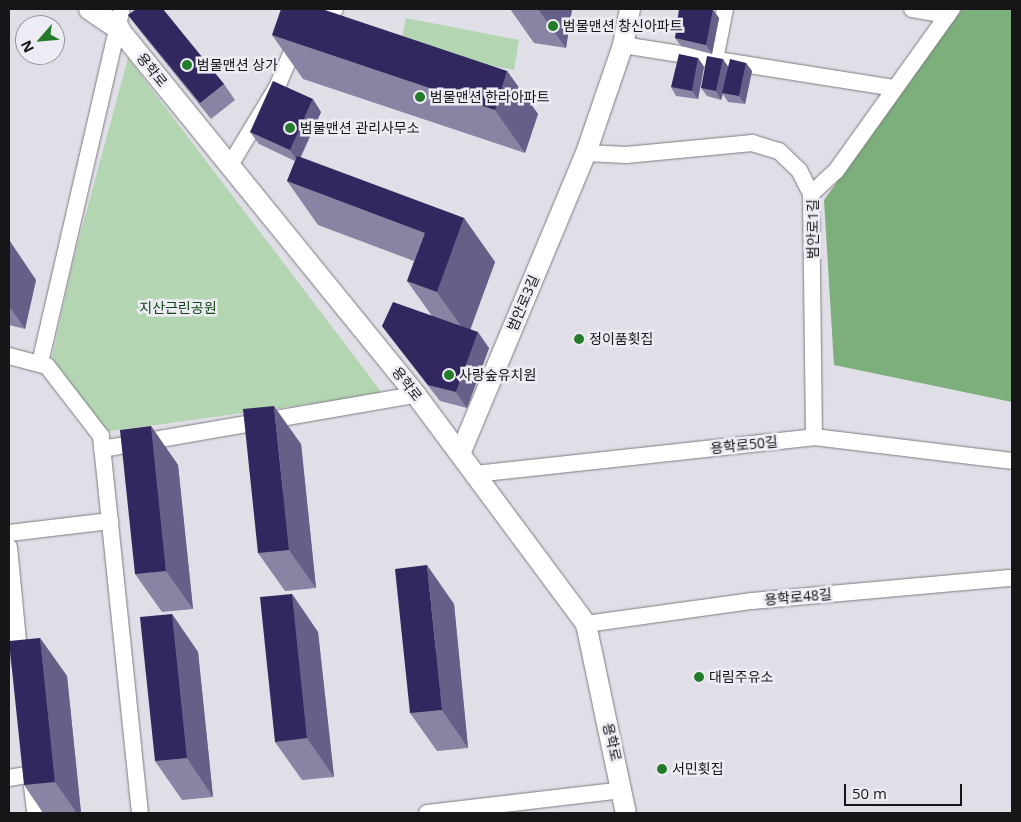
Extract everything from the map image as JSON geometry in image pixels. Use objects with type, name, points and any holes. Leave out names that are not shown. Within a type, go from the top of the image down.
[{"type":"main road","name":"용학로","points":[[90,9],[120,19]]},
{"type":"street","points":[[230,165],[277,87],[296,42],[335,9]]},
{"type":"street","name":"범안로3길","points":[[460,454],[586,153],[623,45],[630,9]]},
{"type":"street","points":[[715,60],[725,9]]},
{"type":"street","points":[[912,9],[950,12]]},
{"type":"street","name":"범안로1길","points":[[814,437],[812,194],[836,171],[950,12]]},
{"type":"street","name":"용학로","points":[[120,19],[230,165],[416,395],[586,624],[623,790],[626,813]]},
{"type":"street","points":[[40,363],[120,19]]},
{"type":"street","points":[[623,45],[894,88]]},
{"type":"street","points":[[586,153],[626,155],[752,143],[780,151],[799,170],[812,194]]},
{"type":"street","points":[[9,356],[47,366],[101,436],[140,813]]},
{"type":"street","points":[[102,449],[416,395]]},
{"type":"street","name":"용학로50길","points":[[475,474],[814,437],[1012,461]]},
{"type":"street","points":[[9,533],[110,521]]},
{"type":"street","points":[[9,547],[21,675]]},
{"type":"street","name":"용학로48길","points":[[586,624],[752,602],[1012,578]]},
{"type":"street","points":[[29,755],[34,813]]},
{"type":"street","points":[[9,778],[31,774]]},
{"type":"street","points":[[428,813],[623,790]]},
{"type":"green space","points":[[962,9],[1012,9],[1012,402],[834,365],[824,200]]},
{"type":"green space","points":[[406,18],[519,40],[514,70],[400,48]]},
{"type":"green space","name":"지산근린공원","points":[[128,58],[383,394],[104,432],[52,358],[72,265]]},
{"type":"building","name":"범물맨션 상가","points":[[136,9],[163,9],[224,84],[200,103],[128,15]]},
{"type":"building","points":[[281,9],[322,9],[507,71],[495,110],[272,35]]},
{"type":"building","points":[[679,9],[713,10],[706,45],[675,38]]},
{"type":"building","points":[[679,54],[698,58],[692,91],[671,87]]},
{"type":"building","points":[[707,56],[723,59],[716,91],[701,88]]},
{"type":"building","points":[[730,59],[746,63],[739,96],[722,93]]},
{"type":"building","points":[[273,81],[313,99],[290,150],[250,132]]},
{"type":"building","points":[[297,156],[464,218],[437,292],[407,281],[425,233],[287,181]]},
{"type":"building","name":"사랑숲유치원","points":[[393,302],[478,332],[456,392],[428,385],[382,326]]},
{"type":"building","points":[[274,406],[289,550],[258,553],[243,409]]},
{"type":"building","points":[[151,426],[166,571],[135,574],[120,430]]},
{"type":"building","points":[[427,565],[442,710],[410,713],[395,569]]},
{"type":"building","points":[[292,594],[307,738],[275,742],[260,597]]},
{"type":"building","points":[[172,614],[187,758],[155,761],[140,617]]},
{"type":"building","points":[[40,638],[55,782],[24,785],[9,641]]},
{"type":"place","name":"범물맨션 창신아파트","points":[[553,26]]},
{"type":"place","name":"범물맨션 상가","points":[[187,65]]},
{"type":"place","name":"범물맨션 한라아파트","points":[[420,97]]},
{"type":"place","name":"범물맨션 관리사무소","points":[[290,128]]},
{"type":"place","name":"정이품횟집","points":[[579,339]]},
{"type":"place","name":"사랑숲유치원","points":[[449,375]]},
{"type":"place","name":"대림주유소","points":[[699,677]]},
{"type":"place","name":"서민횟집","points":[[662,769]]}]
